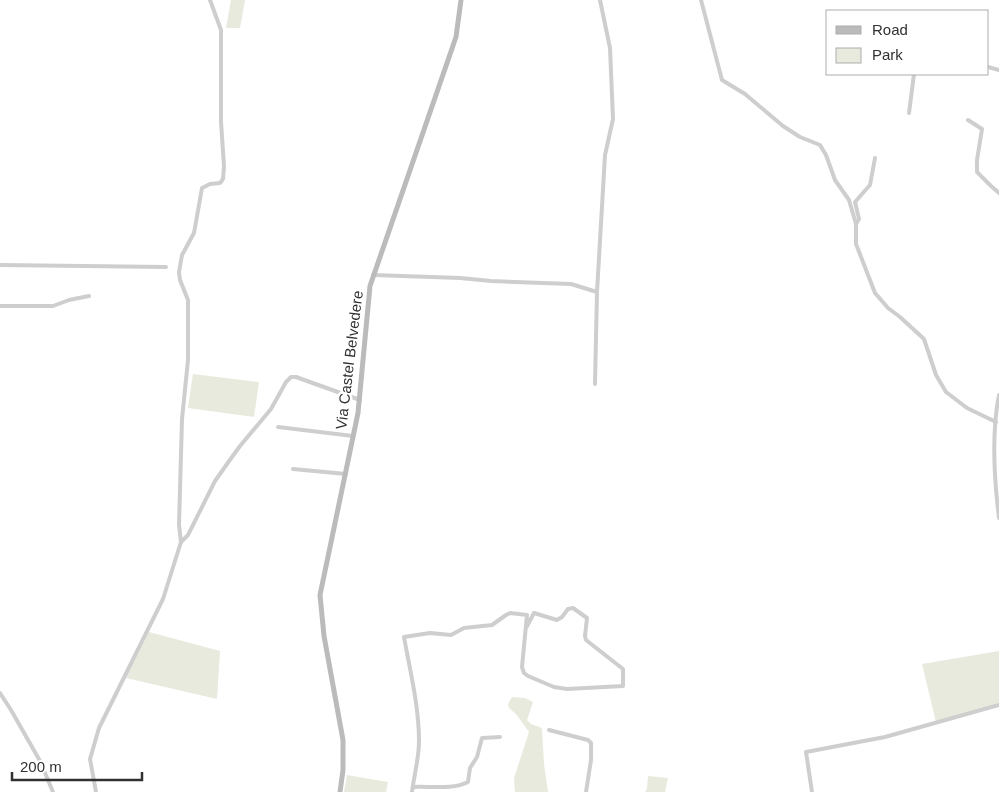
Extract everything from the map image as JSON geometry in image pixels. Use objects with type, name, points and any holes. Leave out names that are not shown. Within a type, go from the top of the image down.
[{"type":"street","points":[[181,542],[178,525],[181,439],[188,360],[188,300],[180,280],[180,263],[185,247],[194,233],[202,188],[210,184],[220,183],[223,179],[224,166],[221,122],[221,30],[210,0]]},
{"type":"street","name":"Via Castel Belvedere","points":[[340,792],[343,770],[343,740],[324,636],[320,595],[360,400],[368,300],[373,275],[456,37],[461,0]]},
{"type":"street","points":[[595,384],[597,292],[605,155],[613,119],[610,48],[600,0]]},
{"type":"street","points":[[701,0],[722,80],[745,94],[783,126],[800,137],[820,145],[826,154],[835,180],[848,196],[856,224],[856,244],[877,296],[924,339],[936,375],[946,392],[967,408],[996,422]]},
{"type":"street","points":[[909,113],[914,75]]},
{"type":"street","points":[[968,120],[982,129],[977,172],[999,192]]},
{"type":"street","points":[[856,224],[859,219],[855,202],[870,185],[876,158]]},
{"type":"street","points":[[0,265],[166,267]]},
{"type":"street","points":[[373,275],[572,284],[597,292]]},
{"type":"street","points":[[0,306],[53,306],[89,296]]},
{"type":"street","points":[[96,792],[90,759],[99,728],[163,599],[181,542],[188,534],[226,464],[263,420],[290,377],[296,377],[360,400]]},
{"type":"street","points":[[999,395],[996,422],[999,518]]},
{"type":"street","points":[[278,427],[353,436]]},
{"type":"street","points":[[293,469],[346,474]]},
{"type":"street","points":[[412,792],[418,754],[419,731],[404,637],[430,633],[451,635],[464,628],[492,625],[506,614],[527,615],[522,670],[528,676],[550,686],[560,688],[623,686],[623,669],[586,640],[587,618],[573,608],[568,609],[557,620],[534,613],[526,628]]},
{"type":"street","points":[[0,693],[40,761],[53,792]]},
{"type":"street","points":[[812,792],[806,752],[885,738],[999,705]]},
{"type":"street","points":[[549,730],[588,740],[591,743],[591,760],[586,792]]},
{"type":"street","points":[[413,787],[452,786],[468,782],[482,738],[500,738]]},
{"type":"green space","points":[[231,0],[245,0],[240,28],[226,28]]},
{"type":"green space","points":[[193,374],[259,382],[254,417],[188,408]]},
{"type":"green space","points":[[149,632],[220,651],[217,699],[126,678]]},
{"type":"green space","points":[[999,651],[999,703],[936,722],[922,664]]},
{"type":"green space","points":[[512,697],[525,698],[533,702],[527,720],[531,724],[542,728],[548,792],[515,792],[514,778],[529,732],[516,714],[509,708],[508,704]]},
{"type":"green space","points":[[347,775],[388,782],[386,792],[344,792]]},
{"type":"green space","points":[[648,776],[668,778],[665,792],[645,792]]}]
